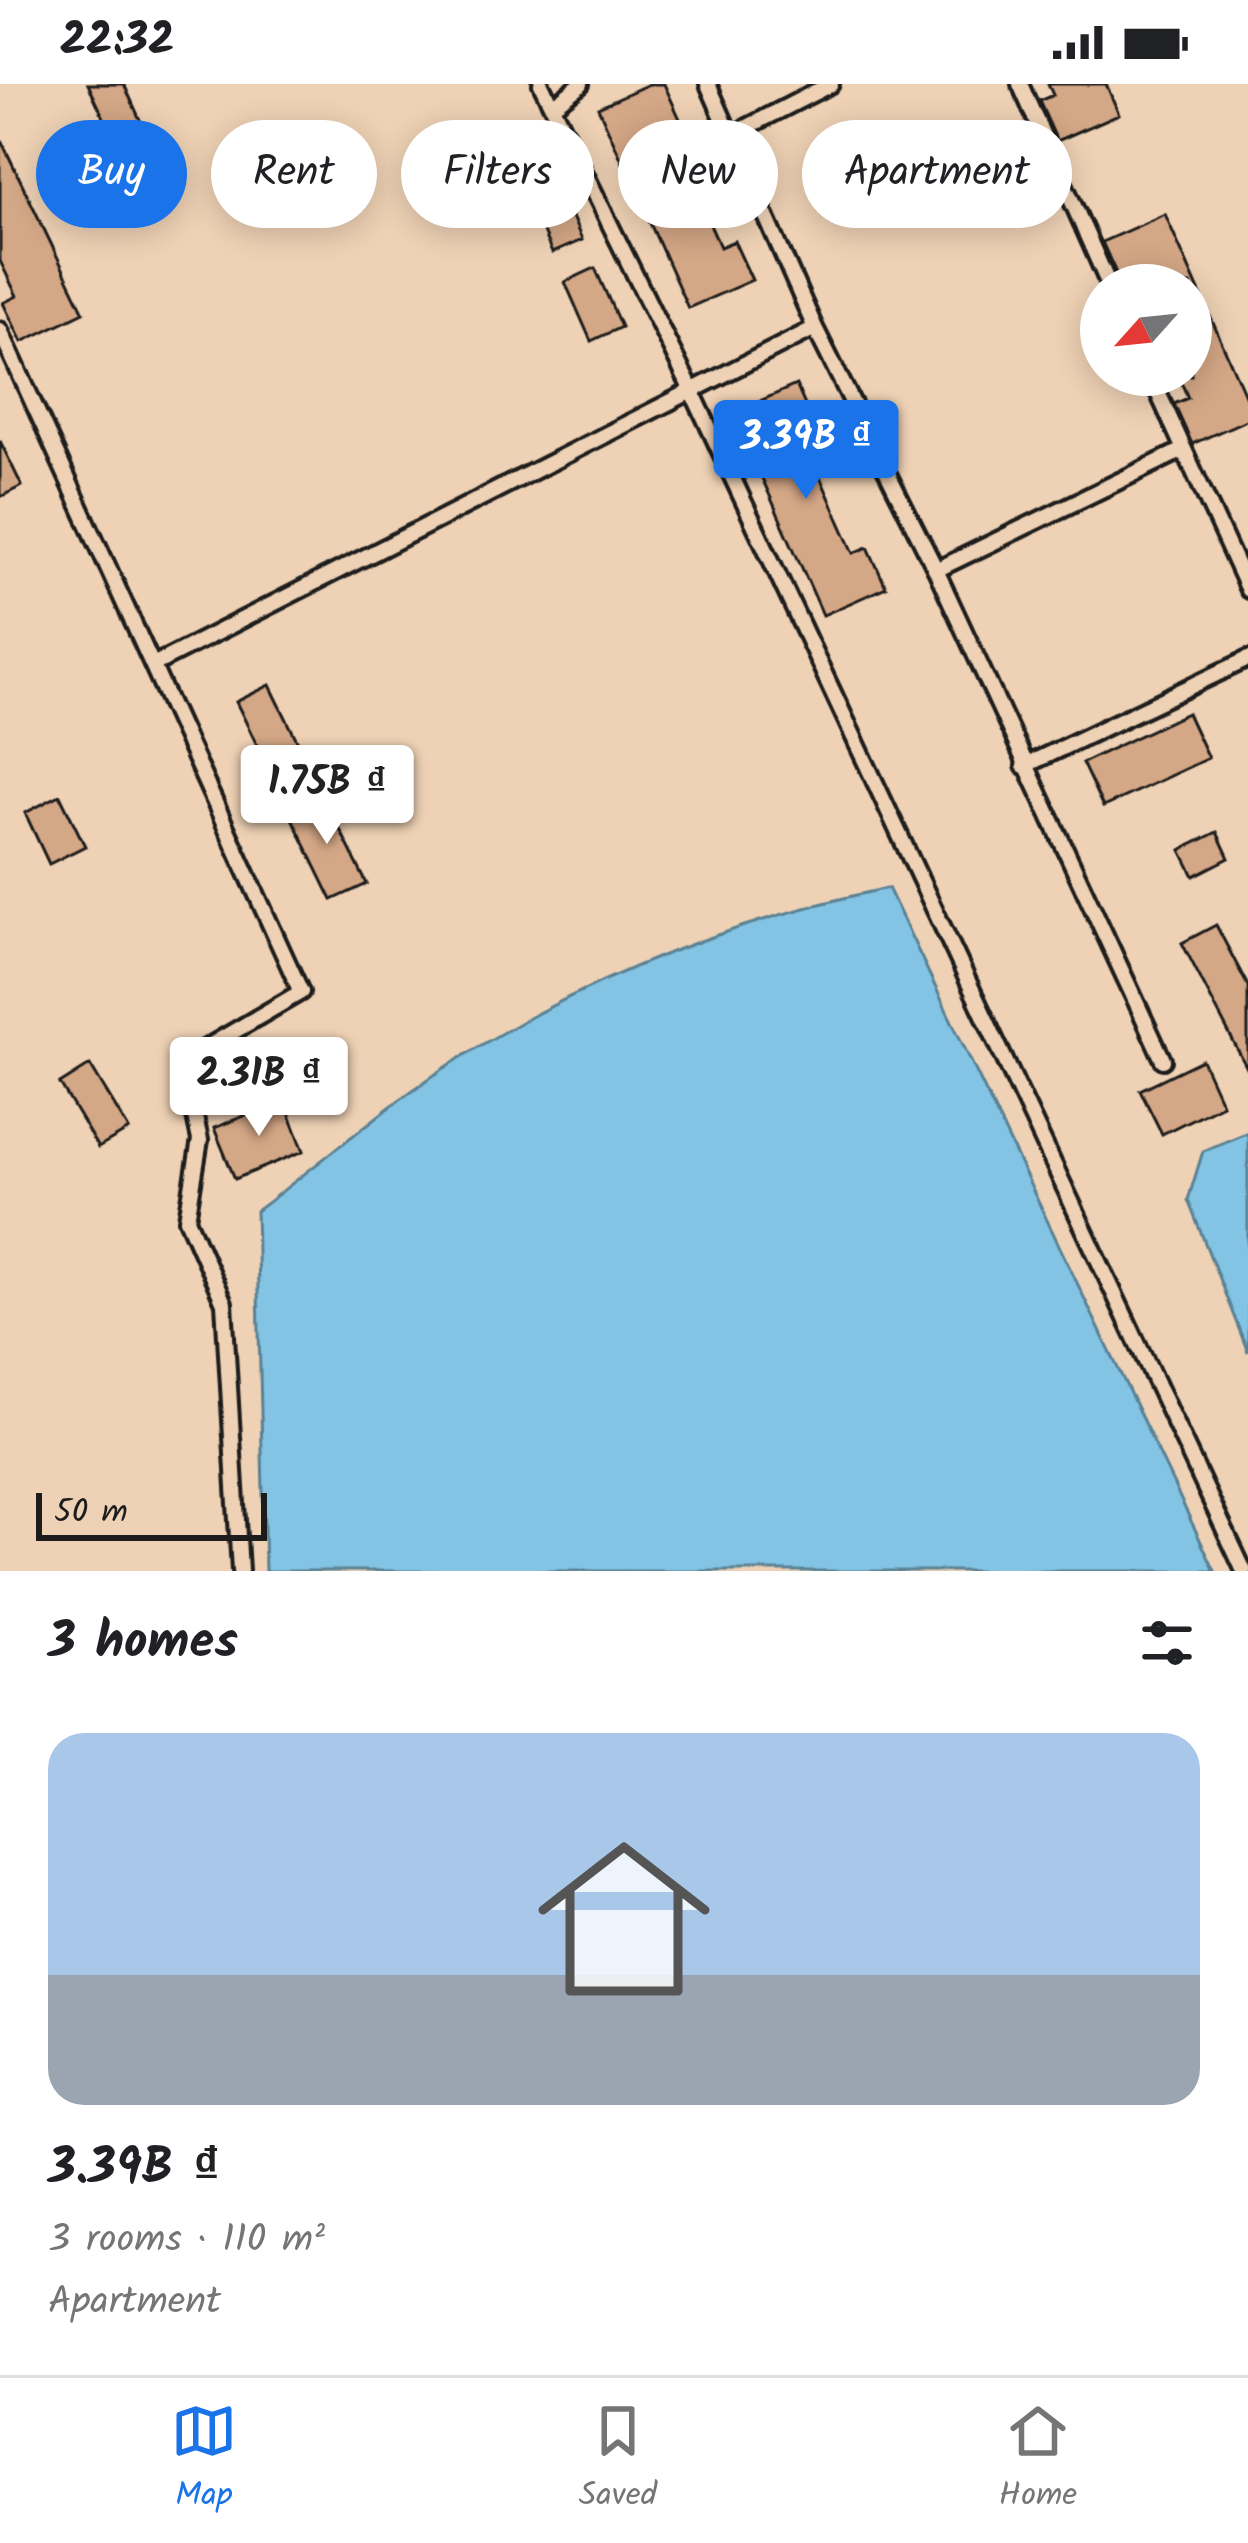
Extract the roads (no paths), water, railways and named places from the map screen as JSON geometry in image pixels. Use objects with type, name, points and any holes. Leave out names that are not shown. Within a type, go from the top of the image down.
[{"type":"lane","points":[[541,84],[691,389],[1244,1571]]},
{"type":"lane","points":[[552,106],[581,84]]},
{"type":"lane","points":[[708,84],[723,120]]},
{"type":"lane","points":[[761,120],[831,84]]},
{"type":"lane","points":[[1020,84],[1100,264]]},
{"type":"lane","points":[[771,228],[815,328],[936,570],[1163,1060]]},
{"type":"lane","points":[[155,664],[815,328]]},
{"type":"lane","points":[[0,330],[301,992],[192,1056],[184,1067],[200,1140],[187,1219],[224,1303],[241,1571]]},
{"type":"lane","points":[[1159,396],[1248,590]]},
{"type":"lane","points":[[936,570],[1183,450]]},
{"type":"lane","points":[[1024,766],[1248,659]]},
{"type":"water","points":[[888,888],[1215,1571],[265,1571],[256,1211],[449,1065],[575,994],[728,931]]},
{"type":"water","points":[[1248,1132],[1248,1352],[1188,1200],[1203,1151]]}]
